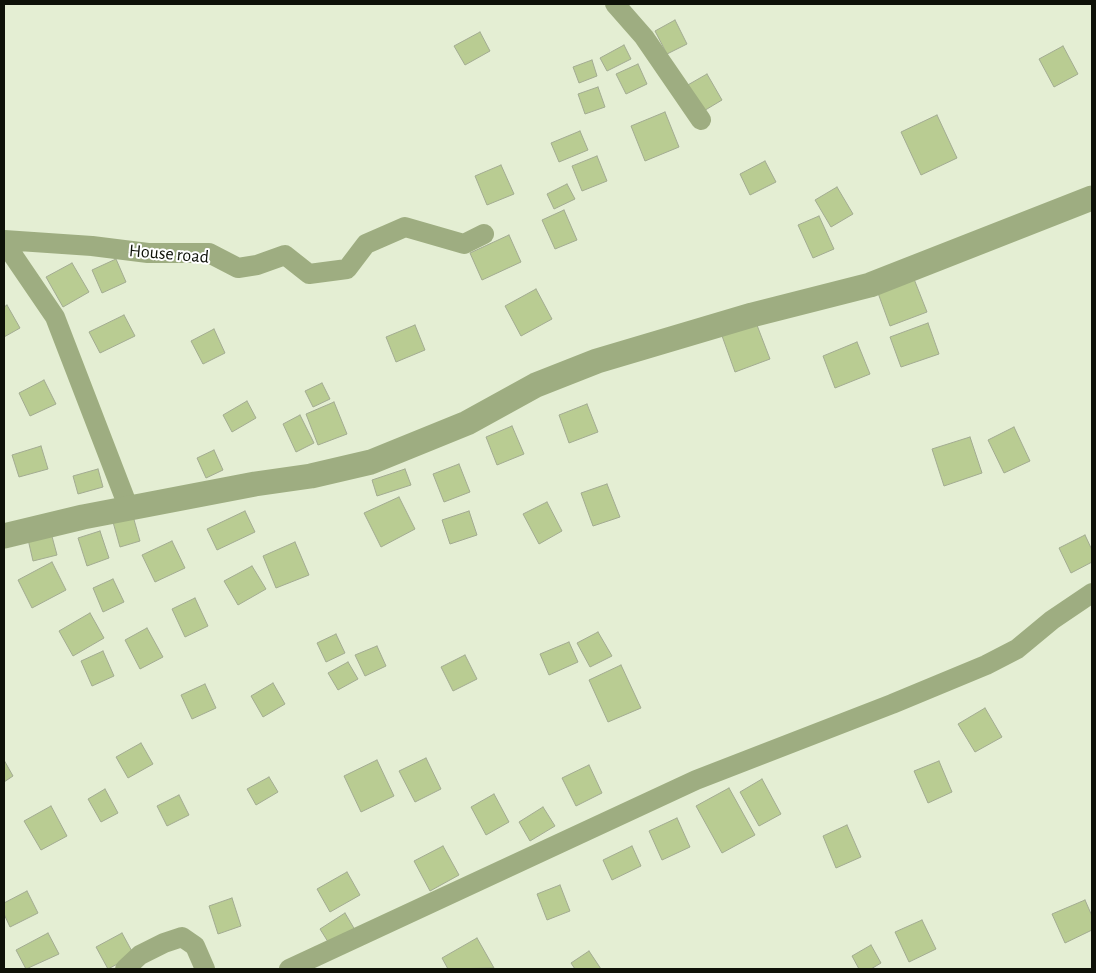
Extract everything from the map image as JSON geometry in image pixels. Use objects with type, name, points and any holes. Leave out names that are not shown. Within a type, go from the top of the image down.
[{"type":"street","points":[[616,4],[644,37],[700,120]]},
{"type":"street","points":[[4,536],[83,517],[255,484],[311,476],[371,462],[467,423],[536,385],[597,361],[752,315],[870,286],[1092,198]]},
{"type":"street","name":"House road","points":[[4,241],[92,246],[148,253],[209,253],[238,268],[257,265],[285,255],[309,274],[347,269],[366,244],[405,227],[464,244],[484,234]]},
{"type":"street","points":[[4,241],[55,317],[129,509]]},
{"type":"street","points":[[288,969],[696,780],[892,704],[986,665],[1018,649],[1052,620],[1092,593]]},
{"type":"street","points":[[125,969],[140,955],[164,943],[182,938],[195,946],[205,969]]},
{"type":"building","points":[[675,20],[687,44],[667,54],[655,31]]},
{"type":"building","points":[[480,32],[490,51],[465,65],[454,46]]},
{"type":"building","points":[[624,45],[631,59],[607,71],[600,58]]},
{"type":"building","points":[[1063,46],[1078,74],[1054,87],[1039,59]]},
{"type":"building","points":[[592,60],[597,76],[579,83],[573,67]]},
{"type":"building","points":[[638,64],[647,84],[626,94],[616,74]]},
{"type":"building","points":[[707,74],[722,100],[702,112],[686,86]]},
{"type":"building","points":[[598,87],[605,107],[585,114],[578,94]]},
{"type":"building","points":[[665,112],[679,147],[645,161],[631,126]]},
{"type":"building","points":[[937,115],[957,158],[921,175],[901,132]]},
{"type":"building","points":[[580,131],[588,150],[559,162],[551,143]]},
{"type":"building","points":[[597,156],[607,181],[582,191],[572,166]]},
{"type":"building","points":[[765,161],[776,182],[750,195],[740,174]]},
{"type":"building","points":[[501,165],[514,194],[487,205],[475,176]]},
{"type":"building","points":[[567,184],[575,199],[554,209],[547,194]]},
{"type":"building","points":[[837,187],[853,214],[831,227],[815,200]]},
{"type":"building","points":[[564,210],[577,240],[555,249],[542,220]]},
{"type":"building","points":[[819,216],[834,249],[813,258],[798,225]]},
{"type":"building","points":[[509,235],[521,262],[482,280],[470,253]]},
{"type":"building","points":[[116,259],[126,282],[102,293],[92,270]]},
{"type":"building","points":[[72,263],[89,292],[63,307],[46,277]]},
{"type":"building","points":[[914,279],[927,312],[890,326],[878,293]]},
{"type":"building","points":[[536,289],[552,319],[521,336],[505,306]]},
{"type":"building","points":[[7,305],[20,328],[4,337],[4,307]]},
{"type":"building","points":[[124,315],[135,336],[100,353],[89,332]]},
{"type":"building","points":[[755,320],[770,359],[735,372],[721,333]]},
{"type":"building","points":[[928,323],[939,354],[901,367],[890,337]]},
{"type":"building","points":[[415,325],[425,350],[396,362],[386,337]]},
{"type":"building","points":[[214,329],[225,353],[203,364],[191,341]]},
{"type":"building","points":[[857,342],[870,374],[835,388],[823,356]]},
{"type":"building","points":[[44,380],[56,404],[30,416],[19,393]]},
{"type":"building","points":[[322,383],[330,399],[313,407],[305,391]]},
{"type":"building","points":[[247,401],[256,418],[232,432],[223,415]]},
{"type":"building","points":[[334,402],[347,434],[318,445],[306,414]]},
{"type":"building","points":[[587,404],[598,432],[569,443],[559,415]]},
{"type":"building","points":[[300,415],[314,443],[296,452],[283,424]]},
{"type":"building","points":[[512,426],[524,454],[497,465],[486,437]]},
{"type":"building","points":[[1014,427],[1030,461],[1004,473],[988,440]]},
{"type":"building","points":[[970,437],[982,473],[944,486],[932,449]]},
{"type":"building","points":[[41,446],[48,469],[19,477],[12,455]]},
{"type":"building","points":[[214,450],[223,470],[206,478],[197,458]]},
{"type":"building","points":[[459,464],[470,492],[444,502],[433,474]]},
{"type":"building","points":[[98,469],[103,487],[78,494],[73,476]]},
{"type":"building","points":[[405,469],[411,485],[377,496],[372,480]]},
{"type":"building","points":[[607,484],[620,517],[593,526],[581,493]]},
{"type":"building","points":[[399,497],[415,529],[381,547],[364,513]]},
{"type":"building","points":[[547,502],[562,531],[539,544],[523,514]]},
{"type":"building","points":[[245,511],[255,532],[217,550],[207,529]]},
{"type":"building","points":[[469,511],[477,535],[450,544],[442,520]]},
{"type":"building","points":[[133,516],[140,541],[120,547],[113,522]]},
{"type":"building","points":[[50,529],[57,555],[33,561],[27,535]]},
{"type":"building","points":[[100,531],[109,558],[87,566],[78,538]]},
{"type":"building","points":[[1085,535],[1092,550],[1092,562],[1071,573],[1059,548]]},
{"type":"building","points":[[172,541],[185,568],[155,582],[142,555]]},
{"type":"building","points":[[295,542],[309,575],[276,588],[263,556]]},
{"type":"building","points":[[52,562],[66,590],[32,608],[18,580]]},
{"type":"building","points":[[252,566],[266,589],[238,605],[224,581]]},
{"type":"building","points":[[113,579],[124,602],[103,612],[93,588]]},
{"type":"building","points":[[195,598],[208,626],[185,637],[172,609]]},
{"type":"building","points":[[90,613],[104,638],[73,656],[59,631]]},
{"type":"building","points":[[147,628],[163,657],[140,669],[125,640]]},
{"type":"building","points":[[598,632],[612,656],[590,667],[577,643]]},
{"type":"building","points":[[336,634],[345,653],[326,662],[317,643]]},
{"type":"building","points":[[569,642],[578,662],[549,675],[540,654]]},
{"type":"building","points":[[377,646],[386,666],[365,676],[355,655]]},
{"type":"building","points":[[103,651],[114,676],[92,686],[81,661]]},
{"type":"building","points":[[465,655],[477,679],[453,691],[441,667]]},
{"type":"building","points":[[348,662],[358,679],[338,690],[328,673]]},
{"type":"building","points":[[621,665],[641,708],[608,722],[589,680]]},
{"type":"building","points":[[273,683],[285,704],[263,717],[251,696]]},
{"type":"building","points":[[205,684],[216,708],[192,719],[181,695]]},
{"type":"building","points":[[985,708],[1002,737],[975,752],[958,724]]},
{"type":"building","points":[[141,743],[153,764],[128,778],[116,757]]},
{"type":"building","points":[[426,758],[441,789],[415,802],[399,771]]},
{"type":"building","points":[[4,760],[13,776],[4,782]]},
{"type":"building","points":[[377,760],[394,796],[361,812],[344,776]]},
{"type":"building","points":[[939,761],[952,792],[928,803],[914,771]]},
{"type":"building","points":[[589,765],[602,793],[576,806],[562,778]]},
{"type":"building","points":[[269,777],[278,792],[256,805],[247,789]]},
{"type":"building","points":[[762,779],[781,814],[759,826],[740,792]]},
{"type":"building","points":[[729,788],[755,835],[722,853],[696,806]]},
{"type":"building","points":[[105,789],[118,813],[101,822],[88,799]]},
{"type":"building","points":[[494,794],[509,822],[486,835],[471,807]]},
{"type":"building","points":[[179,795],[189,815],[167,826],[157,806]]},
{"type":"building","points":[[51,806],[67,836],[41,850],[24,821]]},
{"type":"building","points":[[543,807],[555,826],[530,841],[519,822]]},
{"type":"building","points":[[677,818],[690,847],[662,860],[649,831]]},
{"type":"building","points":[[847,825],[861,857],[836,868],[823,836]]},
{"type":"building","points":[[443,846],[459,875],[430,891],[414,861]]},
{"type":"building","points":[[632,846],[641,866],[612,880],[603,860]]},
{"type":"building","points":[[347,872],[360,895],[330,912],[317,889]]},
{"type":"building","points":[[560,885],[570,911],[547,920],[537,894]]},
{"type":"building","points":[[27,891],[38,913],[10,927],[4,914],[4,903]]},
{"type":"building","points":[[232,898],[241,926],[218,934],[209,906]]},
{"type":"building","points":[[1085,900],[1092,916],[1092,930],[1065,943],[1052,914]]},
{"type":"building","points":[[345,913],[355,930],[330,945],[320,929]]},
{"type":"building","points":[[922,920],[936,949],[909,962],[895,932]]},
{"type":"building","points":[[48,933],[59,954],[26,969],[16,950]]},
{"type":"building","points":[[122,933],[134,955],[108,969],[96,947]]},
{"type":"building","points":[[477,938],[494,968],[448,969],[442,958]]},
{"type":"building","points":[[871,945],[881,963],[871,969],[859,969],[852,956]]},
{"type":"building","points":[[589,951],[601,969],[575,969],[571,963]]}]
